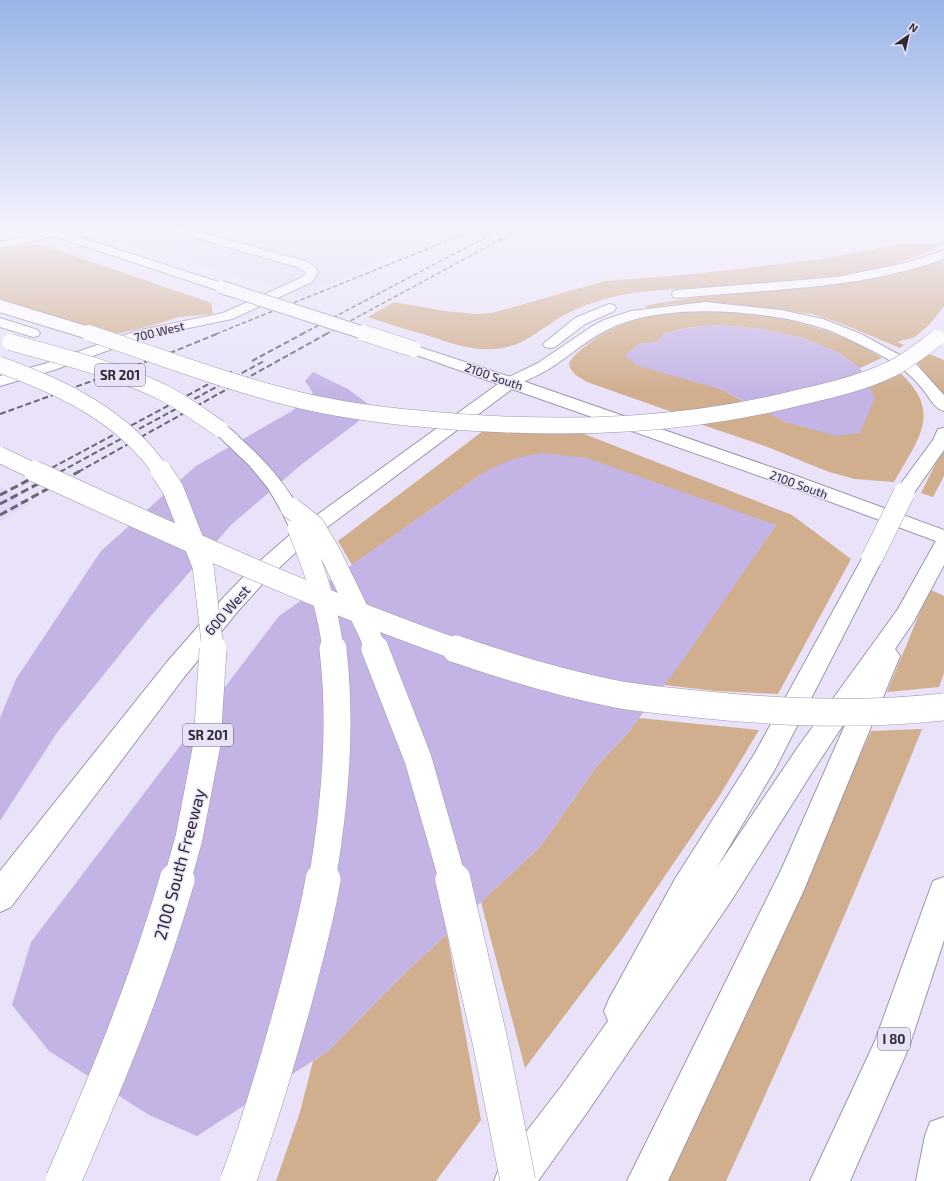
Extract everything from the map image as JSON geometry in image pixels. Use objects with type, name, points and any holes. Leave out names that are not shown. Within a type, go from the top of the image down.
[{"type":"main road","name":"2100 South","points":[[209,283],[511,382],[944,537]]},
{"type":"main road","name":"700 West","points":[[0,381],[49,367],[141,334],[227,316],[299,283]]},
{"type":"main road","points":[[666,296],[719,290],[826,283]]},
{"type":"main road","points":[[511,382],[529,359],[580,321],[604,310],[624,304]]},
{"type":"main road","points":[[0,306],[283,396],[336,408],[406,418],[537,427],[616,425],[667,421],[719,415],[783,403],[845,386],[889,370],[916,354],[941,335]]},
{"type":"main road","points":[[511,382],[543,366],[596,330],[609,323],[631,315],[705,306],[781,314],[818,322],[856,336],[911,367],[927,384],[944,406]]},
{"type":"main road","points":[[0,322],[39,335]]},
{"type":"main road","name":"SR 201","points":[[5,340],[86,364],[130,379],[166,395],[220,429],[264,470],[291,508]]},
{"type":"main road","points":[[66,343],[111,358],[160,378],[183,391],[209,410],[220,429]]},
{"type":"main road","name":"2100 South Freeway","points":[[0,365],[48,384],[94,408],[113,422],[157,467],[173,489],[190,527],[205,576],[212,630],[212,693],[207,746],[194,816],[185,854],[168,911],[128,1028],[63,1181]]},
{"type":"main road","name":"600 West","points":[[0,896],[176,669],[230,605],[259,574],[305,534],[511,382]]},
{"type":"main road","points":[[573,1101],[686,890],[766,761],[872,558],[904,493],[942,440],[944,433]]},
{"type":"main road","points":[[0,446],[72,489]]},
{"type":"main road","points":[[0,455],[72,489],[328,601],[459,650],[556,679],[608,692],[725,707],[802,713],[861,714],[944,707]]},
{"type":"main road","points":[[238,1181],[251,1146],[280,1055],[315,923],[325,868],[336,779],[338,694],[330,625],[322,593],[291,508]]},
{"type":"main road","points":[[291,508],[314,526],[331,555],[369,633],[418,759],[455,888],[490,1041],[518,1181]]},
{"type":"main road","points":[[514,1181],[573,1101],[720,890],[808,755],[906,615],[944,544]]},
{"type":"main road","points":[[646,1181],[793,879],[906,615]]},
{"type":"main road","name":"I 80","points":[[830,1181],[891,1047],[944,892]]},
{"type":"main road","points":[[936,1181],[944,1136]]},
{"type":"shaded area","points":[[0,283],[153,283],[211,303],[213,314],[179,317],[154,325],[112,335],[0,302]]},
{"type":"shaded area","points":[[262,283],[330,283],[302,295]]},
{"type":"shaded area","points":[[598,283],[776,283],[656,290],[617,296],[592,303],[572,311],[519,343],[512,346],[494,349],[478,349],[461,346],[368,317],[394,302],[445,311],[475,314],[492,313]]},
{"type":"shaded area","points":[[846,283],[944,283],[944,306],[930,324],[915,337],[897,342],[904,345],[900,348],[840,323],[812,314],[721,303],[675,304],[648,308],[644,306],[704,297]]},
{"type":"shaded area","points":[[701,311],[748,314],[795,322],[840,336],[862,346],[882,358],[860,368],[837,352],[803,338],[762,329],[716,325],[686,328],[664,334],[658,342],[639,344],[626,355],[720,389],[745,402],[675,413],[587,382],[575,374],[571,369],[569,363],[579,351],[616,327],[657,315]]},
{"type":"shaded area","points":[[716,325],[762,329],[803,338],[837,352],[860,368],[875,398],[860,433],[837,436],[788,423],[720,389],[636,365],[625,355],[639,344],[658,342],[664,334],[687,328]]},
{"type":"shaded area","points":[[924,352],[944,360],[944,396],[929,379],[914,358]]},
{"type":"shaded area","points":[[896,369],[911,384],[920,398],[923,411],[923,424],[919,437],[912,451],[894,482],[855,479],[829,472],[765,446],[697,423],[765,411],[788,423],[866,382]]},
{"type":"shaded area","points":[[313,372],[348,389],[368,404],[359,421],[302,464],[231,525],[150,617],[56,734],[0,821],[0,718],[16,679],[101,551],[196,466],[292,411],[313,393],[305,381]]},
{"type":"shaded area","points":[[483,431],[579,432],[792,515],[851,559],[778,694],[716,691],[664,685],[776,525],[480,475],[352,565],[338,541]]},
{"type":"shaded area","points":[[944,447],[944,476],[933,497],[921,493]]},
{"type":"shaded area","points":[[543,453],[587,458],[776,525],[681,663],[626,735],[596,767],[541,846],[404,974],[328,1051],[197,1136],[149,1115],[49,1051],[12,1005],[31,942],[279,616],[480,475],[510,460]]},
{"type":"shaded area","points":[[0,486],[29,505],[0,521]]},
{"type":"shaded area","points":[[931,590],[944,596],[944,673],[939,687],[887,692],[925,600]]},
{"type":"shaded area","points":[[639,718],[759,730],[720,795],[620,942],[525,1068],[481,902],[541,846],[596,767],[626,735]]},
{"type":"shaded area","points":[[922,729],[827,956],[726,1181],[654,1181],[808,871],[871,731]]},
{"type":"shaded area","points":[[447,934],[481,1120],[436,1181],[276,1181],[300,1112],[313,1061],[328,1051],[404,974]]},
{"type":"railway","points":[[216,334],[343,283]]},
{"type":"railway","points":[[302,334],[398,283]]},
{"type":"railway","points":[[326,334],[420,283]]},
{"type":"railway","points":[[0,414],[170,353],[219,333]]},
{"type":"railway","points":[[252,361],[304,333]]},
{"type":"railway","points":[[78,472],[328,333]]},
{"type":"railway","points":[[60,472],[264,361]]},
{"type":"railway","points":[[44,472],[233,371]]},
{"type":"railway","points":[[0,495],[46,471]]},
{"type":"railway","points":[[0,504],[62,471]]},
{"type":"railway","points":[[0,515],[80,471]]}]
